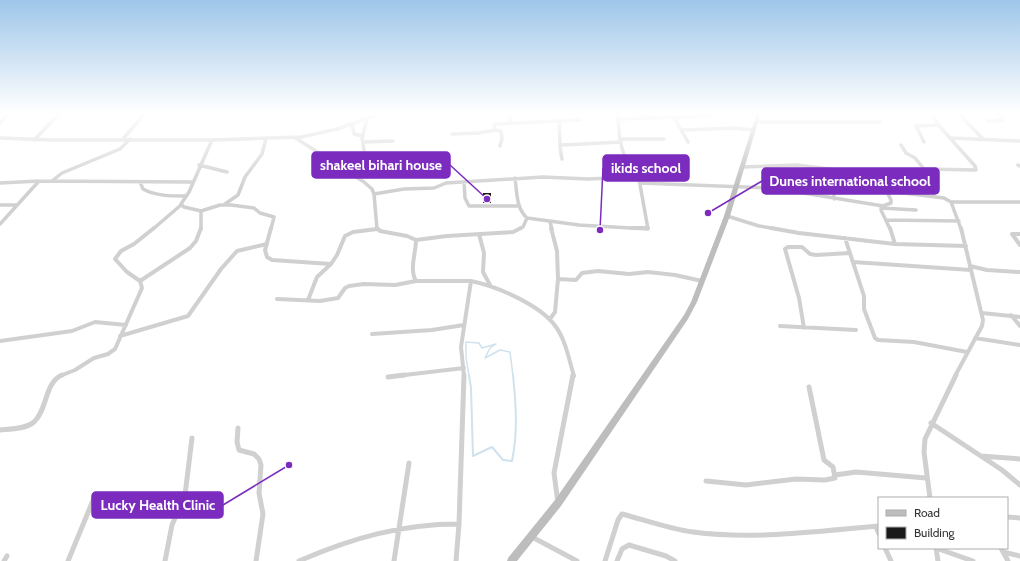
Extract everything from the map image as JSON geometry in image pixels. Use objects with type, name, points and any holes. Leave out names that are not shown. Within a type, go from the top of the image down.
[{"type":"main road","points":[[511,561],[558,503],[686,317],[694,302],[727,216],[751,138]]},
{"type":"street","points":[[3,138],[34,140],[212,140],[277,138]]},
{"type":"street","points":[[296,138],[364,182],[372,190],[374,194],[377,229]]},
{"type":"street","points":[[363,138],[365,156]]},
{"type":"street","points":[[500,146],[502,138]]},
{"type":"street","points":[[560,138],[561,146],[559,148],[562,159]]},
{"type":"street","points":[[686,138],[688,142]]},
{"type":"street","points":[[922,138],[924,142]]},
{"type":"street","points":[[924,169],[976,170],[975,166],[950,138]]},
{"type":"street","points":[[956,138],[1020,140]]},
{"type":"street","points":[[52,181],[62,173],[120,149],[130,139]]},
{"type":"street","points":[[224,205],[238,195],[245,177],[262,154],[266,139]]},
{"type":"street","points":[[561,146],[664,139]]},
{"type":"street","points":[[0,430],[19,428],[33,423],[42,410],[51,384],[55,378],[75,370],[94,358],[112,352],[126,325],[142,288],[140,281],[127,272],[116,259],[117,254],[137,243],[181,205],[212,140]]},
{"type":"street","points":[[363,142],[393,140]]},
{"type":"street","points":[[620,141],[633,177]]},
{"type":"street","points":[[742,167],[777,165],[808,167],[931,180],[915,158],[906,153],[901,145]]},
{"type":"street","points":[[199,165],[227,172]]},
{"type":"street","points":[[804,193],[808,167]]},
{"type":"street","points":[[833,170],[834,200]]},
{"type":"street","points":[[878,174],[891,200],[891,203],[882,207]]},
{"type":"street","points":[[374,194],[404,189],[434,188],[442,183],[515,178],[544,177],[605,179],[633,177],[638,178],[640,183],[648,229],[550,222],[527,218],[523,216],[519,206],[515,178]]},
{"type":"street","points":[[0,224],[39,181]]},
{"type":"street","points":[[0,183],[39,181],[192,182]]},
{"type":"street","points":[[140,182],[143,189],[152,193],[165,196],[186,196]]},
{"type":"street","points":[[464,182],[466,204],[469,206],[519,206]]},
{"type":"street","points":[[640,183],[779,189],[834,200],[916,210]]},
{"type":"street","points":[[887,191],[944,198],[952,202],[1006,204],[1020,202]]},
{"type":"street","points":[[930,497],[926,478],[924,452],[925,439],[967,352],[982,326],[982,313],[966,246],[952,202]]},
{"type":"street","points":[[0,205],[17,205]]},
{"type":"street","points":[[181,205],[201,211],[224,205],[254,208],[260,213],[274,217],[265,250],[266,255],[272,260],[331,264]]},
{"type":"street","points":[[882,207],[895,244]]},
{"type":"street","points":[[140,281],[193,246],[200,231],[201,211]]},
{"type":"street","points":[[727,216],[776,230],[895,244],[966,246]]},
{"type":"street","points":[[308,300],[317,277],[331,264],[337,255],[345,236],[353,232],[377,229],[380,232],[407,236],[416,240],[447,236],[514,232],[523,227],[527,218]]},
{"type":"street","points":[[886,220],[959,222]]},
{"type":"street","points":[[550,222],[556,251],[558,279],[556,312],[550,319]]},
{"type":"street","points":[[478,234],[484,253],[483,272],[490,285]]},
{"type":"street","points":[[1020,234],[1012,234],[1013,238],[1020,246]]},
{"type":"street","points":[[845,238],[864,296],[864,309],[876,339],[914,342],[967,352]]},
{"type":"street","points":[[416,240],[413,272],[416,281]]},
{"type":"street","points":[[120,336],[188,316],[221,269],[237,251],[267,244]]},
{"type":"street","points":[[804,328],[786,249],[788,247],[802,247],[810,254],[816,255],[850,253]]},
{"type":"street","points":[[853,262],[1020,272]]},
{"type":"street","points":[[558,279],[576,280],[582,273],[598,271],[629,274],[648,272],[675,275],[702,281]]},
{"type":"street","points":[[277,299],[320,301],[336,299],[341,296],[345,288],[364,284],[395,285],[416,281],[471,281],[490,285],[542,312],[550,319],[563,339],[574,377],[554,473],[558,503]]},
{"type":"street","points":[[456,561],[465,383],[461,347],[471,281]]},
{"type":"street","points":[[982,313],[1020,317]]},
{"type":"street","points":[[1011,315],[1020,326]]},
{"type":"street","points":[[0,341],[72,331],[95,322],[126,325]]},
{"type":"street","points":[[372,334],[432,330],[464,325]]},
{"type":"street","points":[[780,326],[856,330]]},
{"type":"street","points":[[975,338],[1020,345]]},
{"type":"street","points":[[388,377],[464,368]]},
{"type":"street","points":[[809,387],[824,460],[833,467],[835,475]]},
{"type":"street","points":[[932,423],[1002,470],[1020,485]]},
{"type":"street","points":[[238,428],[236,439],[239,450],[254,454],[259,459],[261,464],[259,494],[263,514],[256,561]]},
{"type":"street","points":[[165,561],[172,525],[185,496],[192,438]]},
{"type":"street","points":[[980,456],[1020,459]]},
{"type":"street","points":[[394,561],[409,463]]},
{"type":"street","points":[[706,481],[746,485],[796,479],[832,479],[835,478],[835,475],[856,472],[926,478]]},
{"type":"street","points":[[68,561],[94,498]]},
{"type":"street","points":[[605,561],[618,520],[622,514],[692,532],[739,535],[877,527]]},
{"type":"street","points":[[1008,517],[1020,518]]},
{"type":"street","points":[[299,561],[322,550],[400,529],[414,526],[459,524]]},
{"type":"street","points":[[531,536],[577,561]]},
{"type":"street","points":[[618,561],[621,550],[629,545],[666,556],[675,561]]},
{"type":"street","points":[[885,549],[891,561]]},
{"type":"street","points":[[936,549],[938,561]]},
{"type":"street","points":[[939,549],[973,561]]},
{"type":"street","points":[[1002,550],[1020,556]]},
{"type":"street","points":[[1002,550],[1008,561]]},
{"type":"building","points":[[483,193],[491,193],[491,203],[483,203]]},
{"type":"waterway","points":[[469,376],[466,357],[466,342],[479,343],[482,348],[496,344],[490,348],[485,358],[500,350],[510,352],[513,376]]},
{"type":"waterway","points":[[469,375],[471,388],[473,456],[492,447],[503,460],[512,461],[516,418],[513,375]]},
{"type":"place","name":"shakeel bihari house","points":[[487,199]]},
{"type":"place","name":"Dunes international school","points":[[708,213]]},
{"type":"place","name":"ikids school","points":[[600,230]]},
{"type":"place","name":"Lucky Health Clinic","points":[[289,465]]}]
